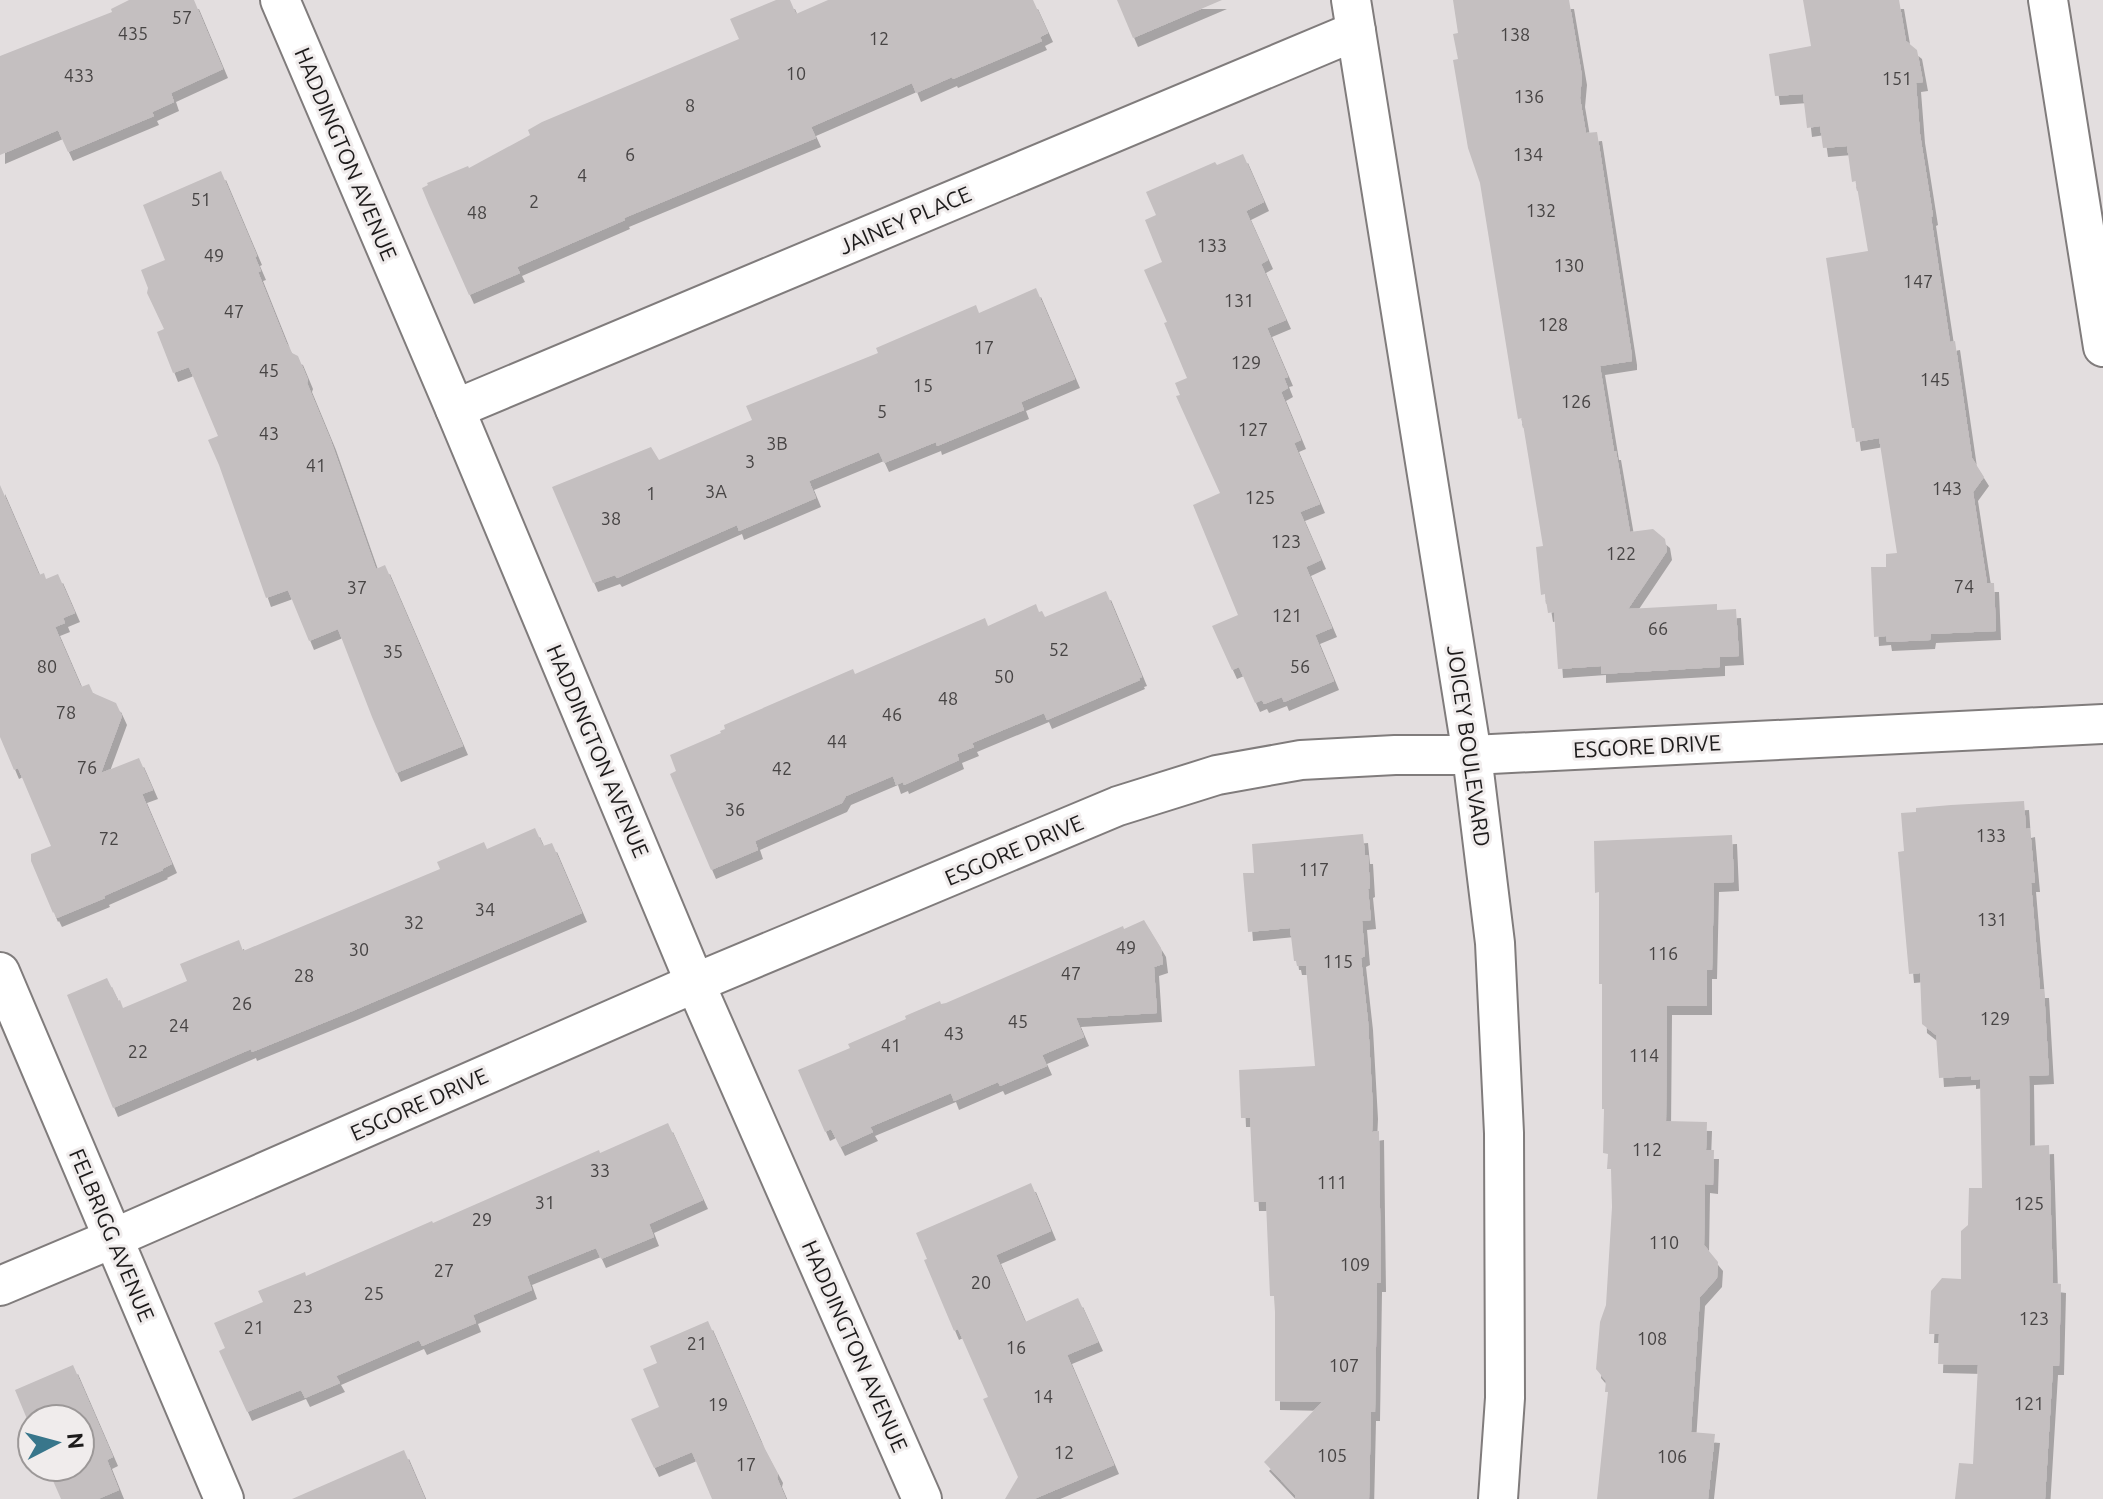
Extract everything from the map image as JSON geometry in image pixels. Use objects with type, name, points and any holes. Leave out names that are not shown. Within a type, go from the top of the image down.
[{"type":"street","name":"HADDINGTON AVENUE","points":[[280,0],[695,983],[922,1499]]},
{"type":"street","points":[[2048,0],[2103,347]]},
{"type":"street","name":"JAINEY PLACE","points":[[455,409],[1354,15]]},
{"type":"street","name":"JOICEY BOULEVARD","points":[[1354,15],[1472,755],[1495,943],[1504,1133],[1505,1398],[1498,1499]]},
{"type":"street","name":"ESGORE DRIVE","points":[[0,1286],[695,983],[1118,806],[1217,775],[1301,760],[1472,755],[2103,724]]},
{"type":"street","name":"FELBRIGG AVENUE","points":[[0,972],[224,1499]]},
{"type":"building","points":[[129,0],[194,0],[223,69],[171,93],[174,102],[152,112],[154,116],[68,152],[58,130],[0,155],[0,56],[112,12],[111,9]]},
{"type":"building","points":[[776,0],[790,0],[796,14],[828,0],[1033,0],[1048,33],[1040,37],[1042,41],[953,79],[916,93],[912,83],[811,127],[816,138],[624,218],[517,267],[520,273],[469,295],[422,188],[427,183],[469,168],[530,135],[528,130],[542,122],[739,39],[730,19]]},
{"type":"building","points":[[1117,0],[1222,0],[1133,38]]},
{"type":"building","points":[[1453,0],[1569,0],[1582,76],[1580,98],[1586,133],[1597,132],[1632,356],[1632,361],[1600,366],[1614,451],[1630,532],[1653,529],[1665,539],[1667,551],[1628,609],[1717,604],[1717,610],[1736,609],[1739,656],[1720,657],[1720,667],[1601,674],[1601,666],[1558,669],[1554,612],[1548,613],[1545,594],[1541,595],[1536,547],[1543,546],[1522,418],[1518,419],[1480,183],[1468,148],[1453,60],[1458,59],[1453,34],[1458,33]]},
{"type":"building","points":[[1803,0],[1899,0],[1906,41],[1917,50],[1923,82],[1916,83],[1920,134],[1950,342],[1955,341],[1972,458],[1984,477],[1973,492],[1987,583],[1994,583],[1996,631],[1931,634],[1930,640],[1887,642],[1886,636],[1874,637],[1871,567],[1886,567],[1886,554],[1897,553],[1879,438],[1856,442],[1852,428],[1826,258],[1868,251],[1856,181],[1852,182],[1847,146],[1823,148],[1820,126],[1807,128],[1803,94],[1775,96],[1769,54],[1811,46]]},
{"type":"building","points":[[1243,154],[1264,202],[1246,211],[1268,260],[1261,264],[1286,320],[1267,328],[1288,377],[1284,378],[1288,388],[1281,392],[1301,440],[1294,443],[1320,504],[1300,512],[1321,560],[1306,567],[1332,628],[1315,635],[1334,681],[1284,702],[1282,697],[1264,704],[1262,700],[1255,703],[1239,667],[1232,670],[1212,626],[1238,615],[1193,505],[1220,493],[1176,396],[1180,395],[1175,383],[1187,378],[1144,270],[1162,262],[1145,220],[1156,215],[1146,192],[1215,162],[1217,165]]},
{"type":"building","points":[[221,171],[257,256],[261,271],[258,272],[286,342],[292,353],[298,356],[308,380],[376,569],[385,565],[463,746],[396,773],[338,629],[309,641],[288,590],[266,598],[208,440],[218,436],[189,367],[173,373],[157,332],[164,329],[147,293],[141,270],[165,260],[143,205]]},
{"type":"building","points":[[1036,288],[1075,379],[1021,402],[1024,410],[937,446],[936,442],[884,463],[879,452],[809,481],[816,498],[739,531],[737,525],[617,578],[615,575],[593,583],[552,487],[651,447],[659,460],[752,420],[746,406],[878,353],[876,348],[976,305],[979,313]]},
{"type":"building","points":[[0,485],[39,575],[44,573],[46,579],[58,574],[75,613],[63,618],[65,623],[55,627],[81,687],[89,684],[93,693],[116,703],[122,716],[101,773],[139,758],[153,790],[142,794],[172,864],[57,918],[31,861],[31,854],[51,846],[18,768],[14,770],[0,737]]},
{"type":"building","points":[[1106,591],[1142,677],[1140,680],[1047,720],[1044,713],[972,743],[974,747],[957,754],[959,760],[904,785],[903,782],[896,785],[893,776],[846,796],[842,803],[755,841],[758,850],[711,870],[670,774],[676,771],[670,755],[721,733],[724,725],[853,669],[855,674],[985,618],[988,626],[1036,604],[1045,617]]},
{"type":"building","points":[[2024,801],[2026,829],[2030,828],[2035,883],[2031,883],[2040,989],[2044,989],[2049,1075],[2029,1076],[2030,1146],[2049,1145],[2053,1283],[2061,1284],[2059,1366],[2053,1366],[2045,1499],[1955,1499],[1959,1463],[1973,1464],[1978,1365],[1938,1364],[1939,1334],[1929,1334],[1931,1291],[1942,1278],[1961,1279],[1961,1231],[1968,1225],[1969,1188],[1982,1188],[1980,1079],[1971,1080],[1971,1076],[1939,1078],[1936,1035],[1922,1024],[1920,973],[1909,974],[1898,852],[1904,851],[1901,813],[1916,812],[1916,808]]},
{"type":"building","points":[[535,828],[543,846],[552,843],[582,913],[113,1108],[67,995],[107,978],[123,1008],[187,981],[180,964],[239,940],[243,951],[440,869],[437,862],[484,842],[487,849]]},
{"type":"building","points":[[1363,834],[1365,855],[1368,855],[1371,920],[1362,921],[1365,956],[1361,958],[1368,1021],[1372,1132],[1379,1131],[1381,1283],[1377,1283],[1375,1412],[1371,1412],[1369,1499],[1295,1499],[1295,1495],[1264,1462],[1322,1402],[1275,1401],[1275,1312],[1274,1296],[1270,1296],[1266,1202],[1254,1202],[1250,1118],[1241,1118],[1239,1070],[1315,1066],[1306,966],[1297,966],[1294,961],[1290,928],[1248,932],[1243,873],[1254,873],[1252,844]]},
{"type":"building","points":[[1732,835],[1734,882],[1714,883],[1712,970],[1707,970],[1707,1006],[1667,1006],[1666,1121],[1707,1122],[1706,1150],[1714,1150],[1713,1185],[1705,1184],[1704,1245],[1718,1262],[1717,1278],[1700,1297],[1691,1432],[1715,1434],[1708,1499],[1597,1499],[1608,1392],[1605,1392],[1606,1381],[1596,1369],[1600,1322],[1606,1305],[1612,1207],[1611,1169],[1607,1169],[1608,1154],[1603,1153],[1602,984],[1599,984],[1599,892],[1595,893],[1594,841]]},
{"type":"building","points":[[1144,920],[1161,948],[1163,964],[1154,967],[1157,1013],[1076,1018],[1084,1037],[1042,1055],[1047,1066],[954,1101],[951,1093],[870,1127],[873,1132],[840,1147],[831,1129],[825,1132],[798,1070],[850,1048],[848,1044],[906,1019],[905,1016],[940,1001],[941,1004],[946,1003],[1123,926],[1124,929]]},
{"type":"building","points":[[668,1123],[703,1200],[649,1224],[654,1237],[601,1259],[596,1248],[527,1276],[532,1290],[473,1315],[476,1323],[422,1346],[419,1340],[336,1376],[340,1383],[305,1398],[301,1390],[247,1412],[219,1351],[225,1348],[214,1323],[263,1302],[258,1291],[305,1272],[306,1276]]},
{"type":"building","points":[[1031,1183],[1051,1231],[996,1255],[1025,1322],[1078,1298],[1098,1342],[1067,1355],[1114,1465],[1034,1499],[1005,1499],[1018,1477],[983,1399],[988,1397],[958,1329],[954,1331],[916,1233]]},
{"type":"building","points":[[708,1321],[778,1474],[786,1499],[712,1499],[692,1452],[654,1468],[631,1419],[659,1407],[643,1369],[657,1363],[650,1346]]},
{"type":"building","points":[[73,1365],[90,1403],[20,1403],[15,1390]]},
{"type":"building","points":[[96,1418],[113,1457],[107,1460],[119,1490],[98,1499],[61,1499],[54,1483],[96,1483]]},
{"type":"building","points":[[404,1450],[425,1499],[292,1499]]}]
